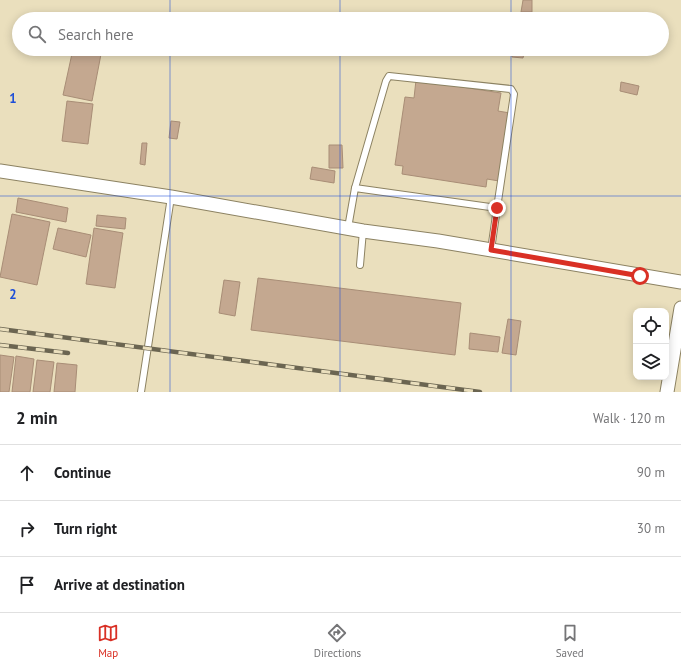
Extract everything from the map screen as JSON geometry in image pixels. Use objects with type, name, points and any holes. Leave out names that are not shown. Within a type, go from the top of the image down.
[{"type":"street","points":[[0,171],[681,282]]},
{"type":"street","points":[[667,392],[681,308]]},
{"type":"lane","points":[[348,228],[355,188],[386,81],[390,76],[511,89],[514,94],[491,250]]},
{"type":"lane","points":[[355,188],[497,208]]},
{"type":"lane","points":[[141,392],[171,198]]},
{"type":"lane","points":[[360,265],[363,231]]},
{"type":"building","points":[[523,0],[532,0],[532,12],[521,12]]},
{"type":"building","points":[[71,56],[101,56],[92,101],[63,95]]},
{"type":"building","points":[[512,56],[523,56],[523,58]]},
{"type":"building","points":[[416,80],[501,93],[498,111],[510,113],[499,181],[487,179],[486,187],[402,174],[403,166],[395,165],[405,97],[414,98]]},
{"type":"building","points":[[621,82],[639,86],[637,95],[620,91]]},
{"type":"building","points":[[67,101],[93,104],[88,144],[62,141]]},
{"type":"building","points":[[171,121],[180,122],[177,139],[169,138]]},
{"type":"building","points":[[142,143],[147,143],[145,165],[140,164]]},
{"type":"building","points":[[329,145],[342,145],[343,168],[329,168]]},
{"type":"building","points":[[312,167],[335,171],[334,183],[310,179]]},
{"type":"building","points":[[18,198],[68,208],[66,222],[16,212]]},
{"type":"building","points":[[12,214],[50,222],[37,285],[0,277]]},
{"type":"building","points":[[97,215],[126,218],[125,229],[96,226]]},
{"type":"building","points":[[58,228],[91,235],[86,257],[53,249]]},
{"type":"building","points":[[94,228],[123,233],[115,288],[86,284]]},
{"type":"building","points":[[258,278],[461,303],[455,355],[251,330]]},
{"type":"building","points":[[224,280],[240,282],[235,316],[219,313]]},
{"type":"building","points":[[508,319],[521,321],[516,355],[502,353]]},
{"type":"building","points":[[470,333],[500,337],[498,352],[469,349]]},
{"type":"building","points":[[0,355],[14,357],[9,392],[0,392]]},
{"type":"building","points":[[16,356],[34,359],[30,392],[12,392]]},
{"type":"building","points":[[37,360],[54,362],[50,392],[33,392]]},
{"type":"building","points":[[57,363],[77,365],[75,392],[54,392]]},
{"type":"railway","points":[[0,329],[480,392]]},
{"type":"railway","points":[[0,345],[68,353]]},
{"type":"route","points":[[497,208],[491,250],[640,276]]}]
